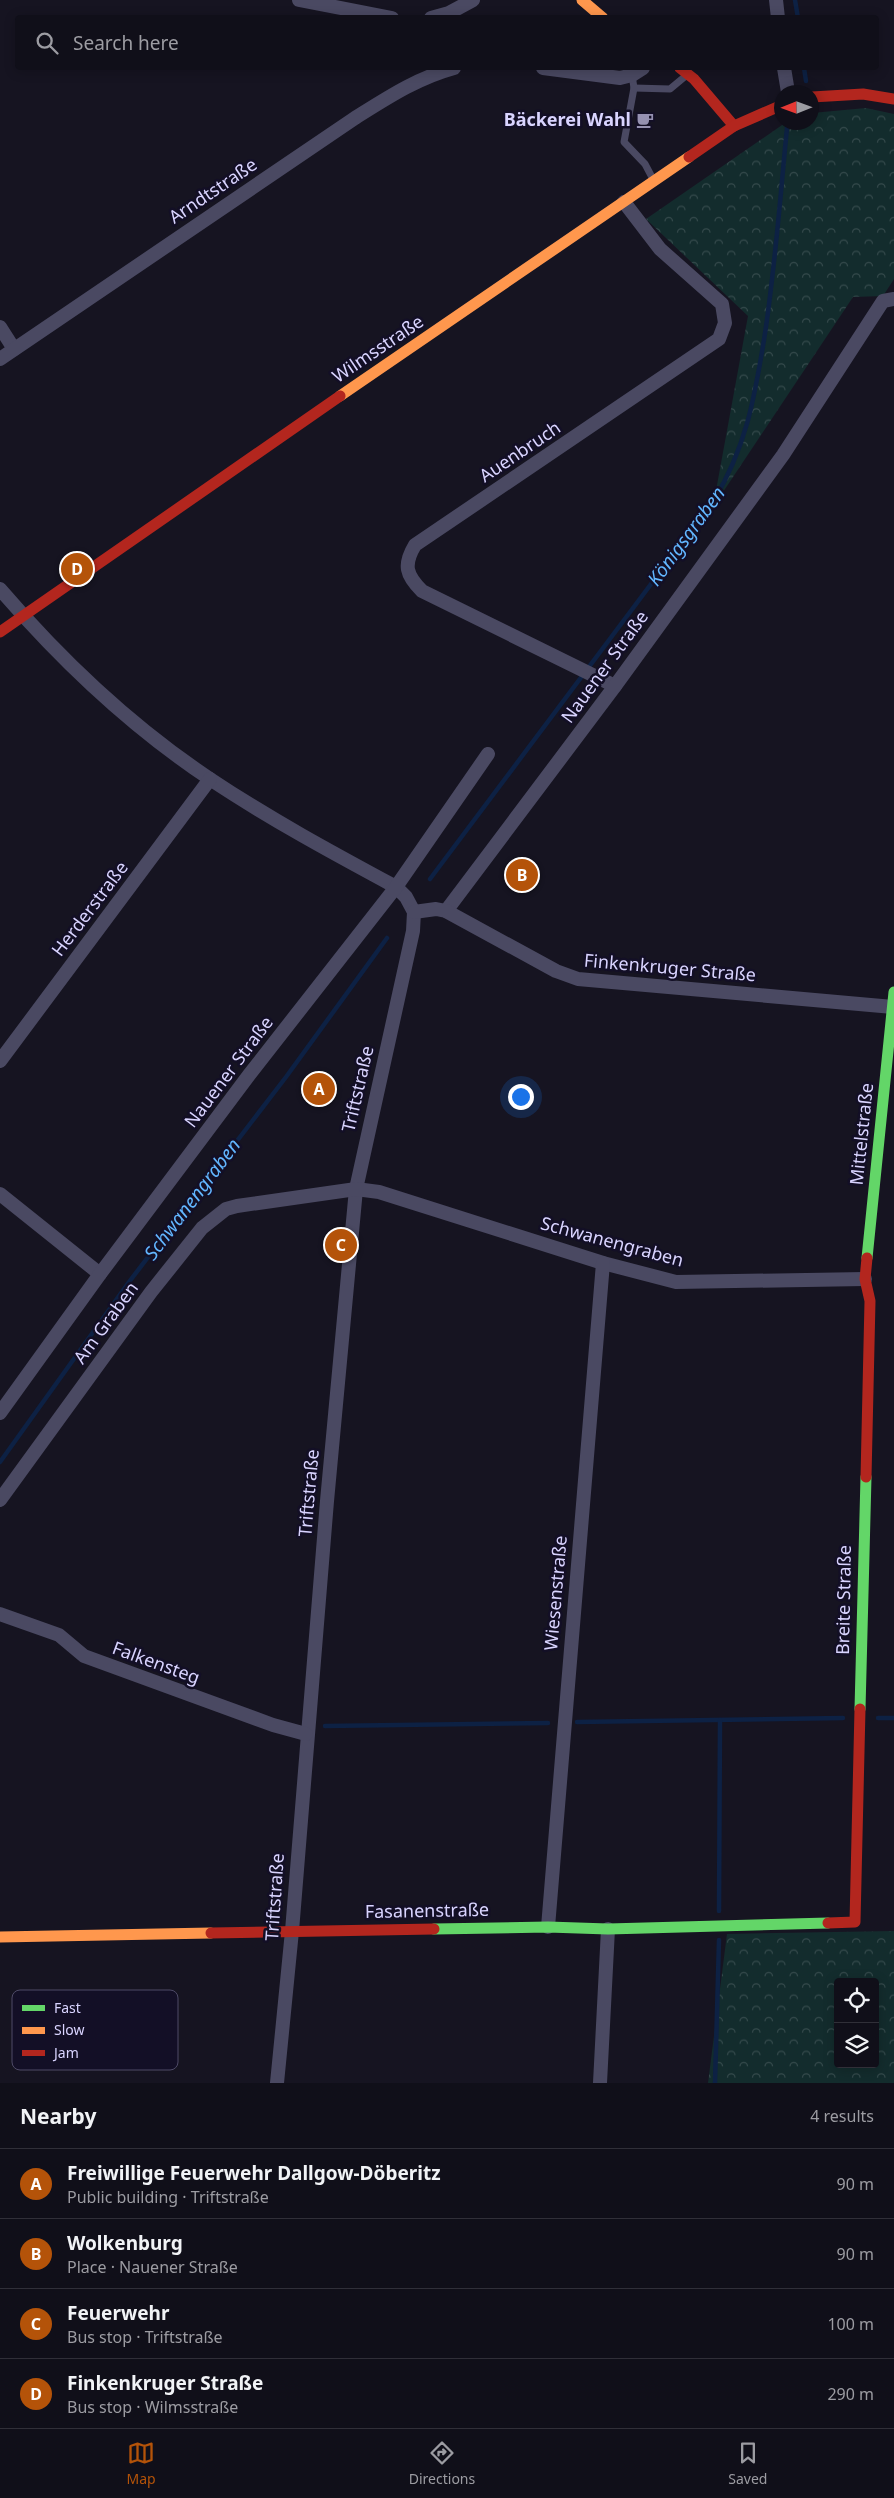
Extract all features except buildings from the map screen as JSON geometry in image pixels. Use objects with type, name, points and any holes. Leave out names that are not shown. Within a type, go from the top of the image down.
[{"type":"street","points":[[299,0],[376,15]]},
{"type":"street","points":[[442,15],[473,0]]},
{"type":"street","points":[[582,0],[600,15]]},
{"type":"street","points":[[776,0],[778,15]]},
{"type":"street","name":"Arndtstraße","points":[[0,359],[354,118],[396,92],[432,74],[447,70]]},
{"type":"street","points":[[557,70],[606,77],[636,77]]},
{"type":"street","points":[[784,70],[787,85]]},
{"type":"street","points":[[684,71],[734,126]]},
{"type":"street","points":[[819,97],[863,94],[894,99]]},
{"type":"street","name":"Wilmsstraße","points":[[0,632],[734,126],[774,108]]},
{"type":"street","name":"Auenbruch","points":[[615,686],[579,666],[422,590],[412,581],[408,571],[408,558],[415,545],[719,339],[725,323],[722,304],[660,249],[624,202]]},
{"type":"street","name":"Nauener Straße","points":[[446,911],[615,686],[783,455],[889,300]]},
{"type":"street","points":[[0,327],[14,349]]},
{"type":"street","points":[[0,589],[23,617],[120,709],[210,779],[320,846],[396,887],[406,897],[414,912]]},
{"type":"street","name":"Nauener Straße","points":[[0,1414],[100,1274],[249,1074],[396,887],[488,754]]},
{"type":"street","name":"Herderstraße","points":[[0,1061],[210,779]]},
{"type":"street","name":"Finkenkruger Straße","points":[[414,912],[436,909],[446,911],[556,971],[578,979],[893,1007]]},
{"type":"street","name":"Triftstraße","points":[[277,2083],[292,1931],[306,1734],[356,1189],[367,1132],[410,949],[414,912]]},
{"type":"street","name":"Mittelstraße","points":[[865,1279],[892,1027],[894,992]]},
{"type":"street","name":"Schwanengraben","points":[[356,1189],[378,1192],[603,1263],[676,1282],[865,1279]]},
{"type":"street","name":"Am Graben","points":[[0,1500],[151,1292],[202,1228],[226,1209],[237,1206],[356,1189]]},
{"type":"street","points":[[0,1194],[100,1274]]},
{"type":"street","name":"Wiesenstraße","points":[[548,1927],[603,1263]]},
{"type":"street","name":"Breite Straße","points":[[855,1922],[870,1301],[865,1279]]},
{"type":"street","name":"Falkensteg","points":[[0,1614],[59,1635],[84,1656],[273,1726],[306,1734]]},
{"type":"street","name":"Fasanenstraße","points":[[0,1937],[548,1927],[608,1928],[855,1922]]},
{"type":"street","points":[[600,2083],[608,1928]]},
{"type":"lane","points":[[654,181],[645,164],[624,142],[636,77],[670,89],[684,71]]},
{"type":"green space","points":[[866,108],[894,114],[894,279],[883,296],[853,297],[713,507],[748,316],[646,219],[775,130],[819,130],[819,112]]},
{"type":"green space","points":[[894,1931],[894,2083],[708,2083],[727,1934]]},
{"type":"waterway","points":[[795,0],[798,15]]},
{"type":"waterway","points":[[804,70],[806,81]]},
{"type":"waterway","name":"Königsgraben","points":[[430,879],[714,500],[725,480],[734,461],[747,423],[764,340],[787,130]]},
{"type":"waterway","name":"Schwanengraben","points":[[0,1462],[129,1282],[286,1077],[387,938]]},
{"type":"waterway","points":[[577,1722],[843,1718]]},
{"type":"waterway","points":[[878,1718],[894,1718]]},
{"type":"waterway","points":[[719,1911],[720,1720]]},
{"type":"waterway","points":[[325,1726],[548,1723]]},
{"type":"waterway","points":[[715,2083],[719,1940]]},
{"type":"traffic: fast","points":[[867,1258],[894,992]]},
{"type":"traffic: fast","points":[[860,1709],[866,1477]]},
{"type":"traffic: fast","points":[[434,1929],[548,1927],[608,1929],[828,1923]]},
{"type":"traffic: slow","points":[[582,0],[600,15]]},
{"type":"traffic: slow","points":[[340,396],[689,157]]},
{"type":"traffic: slow","points":[[0,1937],[211,1933]]},
{"type":"traffic: jam","points":[[683,70],[694,79],[734,126]]},
{"type":"traffic: jam","points":[[819,97],[863,94],[894,99]]},
{"type":"traffic: jam","points":[[689,157],[734,126],[774,108]]},
{"type":"traffic: jam","points":[[0,632],[340,396]]},
{"type":"traffic: jam","points":[[866,1477],[870,1301],[865,1279],[867,1258]]},
{"type":"traffic: jam","points":[[828,1923],[855,1922],[860,1709]]},
{"type":"traffic: jam","points":[[211,1933],[434,1929]]},
{"type":"place","name":"Bäckerei Wahl","points":[[645,120]]},
{"type":"place","name":"Finkenkruger Straße","points":[[77,569]]},
{"type":"place","name":"Wolkenburg","points":[[522,875]]},
{"type":"place","name":"Freiwillige Feuerwehr Dallgow-Döberitz","points":[[319,1089]]},
{"type":"place","name":"Feuerwehr","points":[[341,1245]]}]
